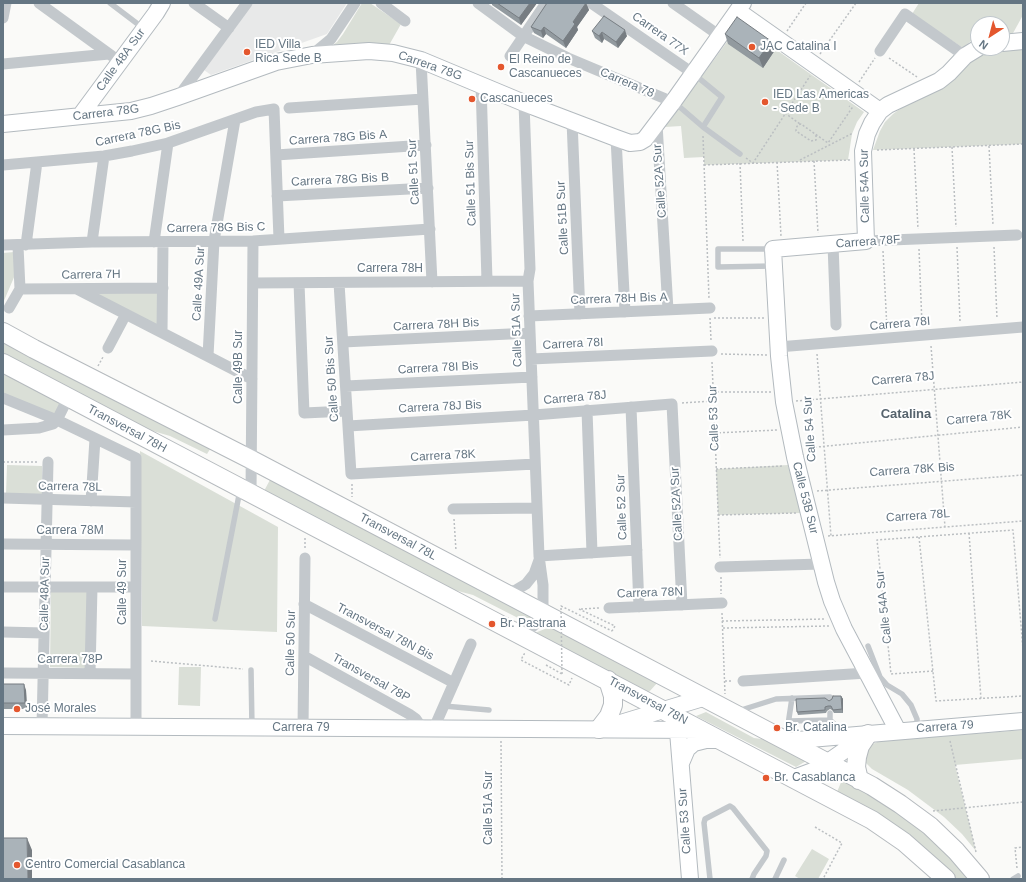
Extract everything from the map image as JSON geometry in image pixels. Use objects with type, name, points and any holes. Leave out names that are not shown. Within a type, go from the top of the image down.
[{"type":"main road","points":[[3,332],[252,460]]},
{"type":"main road","name":"Transversal 78H","points":[[3,363],[246,491]]},
{"type":"main road","name":"Transversal 78L","points":[[252,460],[543,613]]},
{"type":"main road","points":[[246,491],[502,625]]},
{"type":"main road","points":[[543,613],[886,795],[913,812],[947,842],[980,879]]},
{"type":"main road","name":"Transversal 78N","points":[[502,625],[608,680],[673,718],[704,730],[886,828],[914,850],[946,879]]},
{"type":"main road","points":[[599,729],[609,716],[613,705],[612,690],[608,680]]},
{"type":"main road","points":[[859,780],[856,767],[857,757],[860,746],[868,734]]},
{"type":"street","points":[[3,18],[6,3]]},
{"type":"street","points":[[39,3],[115,58]]},
{"type":"street","name":"Calle 48A Sur","points":[[80,116],[115,58],[144,29],[162,3]]},
{"type":"street","points":[[194,3],[229,28]]},
{"type":"street","points":[[178,98],[247,3]]},
{"type":"street","points":[[312,55],[331,40],[355,3]]},
{"type":"street","points":[[381,3],[405,21]]},
{"type":"street","name":"Carrera 78","points":[[478,3],[523,36],[568,58],[674,102]]},
{"type":"street","points":[[510,56],[546,3]]},
{"type":"street","name":"Carrera 77X","points":[[591,3],[694,74]]},
{"type":"street","points":[[673,3],[720,36]]},
{"type":"street","points":[[740,7],[780,40],[815,65],[849,98],[876,117],[888,105],[929,86],[949,73],[970,53]]},
{"type":"street","name":"Calle 52A Sur","points":[[640,142],[645,139],[674,102],[740,7]]},
{"type":"street","points":[[880,51],[905,14],[970,51]]},
{"type":"street","points":[[1010,41],[1022,38]]},
{"type":"street","name":"Carrera 78G","points":[[3,124],[131,111],[178,98],[276,62],[312,55],[370,51],[393,53],[421,60],[524,103],[616,138],[630,143],[640,142]]},
{"type":"street","points":[[3,64],[115,58]]},
{"type":"street","name":"Calle 51 Sur","points":[[421,60],[432,282]]},
{"type":"street","name":"Calle 51 Bis Sur","points":[[481,84],[487,281]]},
{"type":"street","points":[[289,108],[423,99]]},
{"type":"street","name":"Calle 51A Sur","points":[[524,103],[530,269],[528,281],[529,316],[539,556],[543,585],[543,613]]},
{"type":"street","name":"Carrera 78G Bis A","points":[[274,110],[279,240]]},
{"type":"street","name":"Carrera 78G Bis","points":[[3,165],[104,156],[168,143],[256,112],[274,110]]},
{"type":"street","name":"Calle 54A Sur","points":[[866,241],[863,155],[867,134],[876,117]]},
{"type":"street","name":"Calle 49A Sur","points":[[208,356],[214,241],[235,120]]},
{"type":"street","name":"Calle 51B Sur","points":[[572,121],[580,314]]},
{"type":"street","name":"Calle 52A Sur","points":[[657,124],[668,310]]},
{"type":"street","points":[[616,138],[625,312]]},
{"type":"street","points":[[162,332],[163,288],[159,242],[168,143]]},
{"type":"street","name":"Carrera 78G Bis A","points":[[276,155],[426,145]]},
{"type":"street","points":[[92,242],[104,156]]},
{"type":"street","points":[[9,308],[20,289],[22,245],[37,162]]},
{"type":"street","name":"Carrera 78G Bis B","points":[[277,196],[428,188]]},
{"type":"street","name":"Carrera 78G Bis C","points":[[3,245],[92,242],[253,241],[430,229]]},
{"type":"street","name":"Carrera 78F","points":[[777,248],[866,241],[1018,235]]},
{"type":"street","name":"Calle 49B Sur","points":[[246,491],[252,460],[253,241]]},
{"type":"street","points":[[826,244],[836,325]]},
{"type":"street","name":"Calle 53B Sur","points":[[777,248],[774,266],[779,351],[784,397],[789,429],[814,537],[832,601],[841,622],[898,731]]},
{"type":"street","name":"Carrera 78H","points":[[252,283],[528,281]]},
{"type":"street","name":"Calle 50 Bis Sur","points":[[339,282],[351,474]]},
{"type":"street","points":[[299,283],[304,413],[347,411]]},
{"type":"street","points":[[77,288],[252,378]]},
{"type":"street","name":"Carrera 7H","points":[[20,289],[163,288]]},
{"type":"street","name":"Carrera 78H Bis A","points":[[529,316],[668,310],[710,313]]},
{"type":"street","points":[[108,348],[126,314]]},
{"type":"street","name":"Carrera 78I","points":[[779,351],[816,344],[1023,327]]},
{"type":"street","name":"Carrera 78H Bis","points":[[343,342],[530,334]]},
{"type":"street","name":"Carrera 78I","points":[[531,359],[712,352]]},
{"type":"street","name":"Carrera 78I Bis","points":[[346,386],[532,377]]},
{"type":"street","points":[[3,398],[57,420],[95,439],[91,500]]},
{"type":"street","points":[[3,430],[48,426],[57,420],[68,398]]},
{"type":"street","name":"Calle 52A Sur","points":[[672,404],[682,605]]},
{"type":"street","name":"Carrera 78J","points":[[534,415],[672,404]]},
{"type":"street","name":"Calle 52 Sur","points":[[631,407],[639,607]]},
{"type":"street","points":[[587,410],[592,553]]},
{"type":"street","name":"Carrera 78J Bis","points":[[348,426],[534,415]]},
{"type":"street","name":"Calle 49 Sur","points":[[95,439],[136,458],[136,727]]},
{"type":"street","name":"Calle 48A Sur","points":[[42,726],[48,462]]},
{"type":"street","name":"Carrera 78K","points":[[351,474],[536,464]]},
{"type":"street","name":"Carrera 78L","points":[[3,498],[136,502]]},
{"type":"street","points":[[453,509],[537,508]]},
{"type":"street","name":"Carrera 78M","points":[[3,544],[136,545]]},
{"type":"street","points":[[539,556],[637,550]]},
{"type":"street","name":"Calle 51A Sur","points":[[504,593],[521,588],[531,579],[537,568],[539,556]]},
{"type":"street","name":"Calle 50 Sur","points":[[303,728],[305,558]]},
{"type":"street","points":[[720,567],[822,564]]},
{"type":"street","points":[[3,587],[136,587]]},
{"type":"street","points":[[90,673],[92,587]]},
{"type":"street","name":"Carrera 78N","points":[[609,608],[722,603]]},
{"type":"street","name":"Transversal 78N Bis","points":[[304,604],[454,683]]},
{"type":"street","points":[[502,625],[520,628],[532,627],[539,621],[543,613]]},
{"type":"street","points":[[3,632],[44,633]]},
{"type":"street","points":[[428,728],[444,706],[472,644]]},
{"type":"street","name":"Transversal 78P","points":[[304,656],[409,714],[428,728]]},
{"type":"street","name":"Carrera 78P","points":[[3,673],[136,674]]},
{"type":"street","points":[[743,681],[867,673]]},
{"type":"street","name":"Carrera 79","points":[[3,726],[599,729],[673,718],[703,698]]},
{"type":"street","name":"Carrera 79","points":[[599,729],[673,718]]},
{"type":"street","name":"Calle 53 Sur","points":[[673,718],[681,763],[690,879]]},
{"type":"street","name":"Carrera 79","points":[[786,741],[1023,722]]},
{"type":"street","points":[[794,778],[814,772],[868,734]]},
{"type":"street","points":[[681,763],[687,749],[694,743],[706,740],[722,740]]},
{"type":"lane","points":[[110,3],[144,29]]},
{"type":"lane","points":[[694,74],[722,97],[703,127]]},
{"type":"lane","points":[[674,102],[703,127],[740,154]]},
{"type":"lane","name":"Carrera 78F","points":[[774,266],[718,267],[718,249],[777,248]]},
{"type":"lane","points":[[215,619],[246,491]]},
{"type":"lane","points":[[868,646],[880,677],[887,685],[902,694],[912,705],[917,719],[918,730]]},
{"type":"lane","points":[[251,670],[252,727]]},
{"type":"lane","points":[[729,711],[776,699],[830,697],[830,700]]},
{"type":"lane","points":[[786,741],[792,698]]},
{"type":"lane","points":[[444,706],[489,710]]},
{"type":"lane","points":[[788,722],[830,716],[847,736]]},
{"type":"lane","points":[[710,879],[704,823],[705,819],[730,806],[767,851],[766,856],[752,879]]},
{"type":"lane","points":[[775,879],[784,860]]},
{"type":"path","points":[[780,40],[806,3]]},
{"type":"path","points":[[752,163],[786,113],[815,65],[856,3]]},
{"type":"path","points":[[786,113],[828,143],[852,108],[849,98],[880,51],[929,86]]},
{"type":"path","points":[[798,161],[876,117]]},
{"type":"path","points":[[801,124],[797,127],[796,131],[811,141],[816,139],[816,135]]},
{"type":"path","name":"Calle 53 Sur","points":[[703,127],[722,621],[729,711]]},
{"type":"path","points":[[704,165],[814,161],[863,155],[1023,144]]},
{"type":"path","points":[[814,161],[826,244]]},
{"type":"path","points":[[777,162],[777,248]]},
{"type":"path","points":[[740,163],[743,249]]},
{"type":"path","points":[[883,241],[888,338]]},
{"type":"path","points":[[710,313],[777,318]]},
{"type":"path","points":[[930,334],[945,527]]},
{"type":"path","name":"Calle 54 Sur","points":[[816,344],[831,536]]},
{"type":"path","points":[[96,371],[108,348]]},
{"type":"path","points":[[712,352],[779,351]]},
{"type":"path","name":"Carrera 78J","points":[[713,392],[820,399],[1023,382]]},
{"type":"path","points":[[672,404],[714,401]]},
{"type":"path","name":"Carrera 78K","points":[[716,469],[795,457],[824,447],[1023,427]]},
{"type":"path","points":[[715,433],[789,429]]},
{"type":"path","points":[[3,462],[48,462]]},
{"type":"path","points":[[351,474],[352,498]]},
{"type":"path","name":"Carrera 78K Bis","points":[[803,492],[1023,475]]},
{"type":"path","points":[[453,509],[456,553]]},
{"type":"path","points":[[718,515],[809,513]]},
{"type":"path","name":"Carrera 78L","points":[[814,537],[1023,521]]},
{"type":"path","points":[[305,522],[305,558]]},
{"type":"path","points":[[1023,649],[1013,530],[919,537],[936,701],[1023,696]]},
{"type":"path","points":[[969,533],[981,699]]},
{"type":"path","name":"Calle 54A Sur","points":[[919,537],[877,540],[891,674],[933,671]]},
{"type":"path","name":"Carrera 78N","points":[[543,664],[562,674],[561,606],[612,631],[615,626],[579,609],[609,608]]},
{"type":"path","points":[[722,621],[841,622]]},
{"type":"path","points":[[723,628],[841,622]]},
{"type":"path","points":[[530,657],[524,654],[521,660],[569,685]]},
{"type":"path","points":[[151,661],[251,670]]},
{"type":"path","points":[[947,727],[977,858]]},
{"type":"path","name":"Calle 51A Sur","points":[[501,738],[502,879]]},
{"type":"path","points":[[913,812],[1023,802]]},
{"type":"path","points":[[815,827],[842,843],[823,879]]},
{"type":"path","points":[[1015,878],[1015,848],[1023,848]]},
{"type":"shaded area","name":"IED Villa Rica Sede B","points":[[253,3],[347,3],[327,34],[211,75],[204,70]]},
{"type":"shaded area","points":[[362,3],[370,3],[401,24],[388,47],[328,49],[337,42],[343,34]]},
{"type":"shaded area","points":[[919,3],[1023,3],[1023,15],[1012,35],[1010,35],[1010,16],[970,16],[970,42],[963,48],[912,14]]},
{"type":"shaded area","points":[[740,24],[864,112],[857,122],[852,134],[848,160],[704,165],[704,157],[684,158],[681,126],[665,127]]},
{"type":"shaded area","points":[[1023,48],[1023,144],[873,150],[885,122],[893,114],[904,106],[944,87],[969,61],[978,56],[1010,56],[1010,49]]},
{"type":"shaded area","points":[[14,252],[15,275],[3,303],[3,253]]},
{"type":"shaded area","points":[[159,292],[158,325],[91,293]]},
{"type":"shaded area","points":[[3,338],[212,446],[207,454],[170,436],[146,429],[3,356]]},
{"type":"shaded area","points":[[3,371],[61,403],[55,415],[3,393]]},
{"type":"shaded area","points":[[140,451],[278,527],[277,632],[142,626]]},
{"type":"shaded area","points":[[7,465],[42,466],[42,495],[6,494]]},
{"type":"shaded area","points":[[788,465],[801,513],[718,515],[716,469]]},
{"type":"shaded area","points":[[271,478],[532,618],[518,618],[473,595],[439,586],[264,491]]},
{"type":"shaded area","points":[[51,589],[88,590],[86,668],[50,667]]},
{"type":"shaded area","points":[[550,627],[658,682],[649,692],[532,634]]},
{"type":"shaded area","points":[[179,667],[201,667],[200,706],[178,705]]},
{"type":"shaded area","points":[[706,712],[754,738],[769,740],[808,760],[796,767],[696,716]]},
{"type":"shaded area","points":[[1023,730],[1023,759],[955,765],[976,851],[962,834],[944,817],[908,790],[872,769],[866,763],[865,755],[870,745],[880,741]]},
{"type":"shaded area","points":[[842,780],[895,809],[927,833],[971,879],[953,879],[837,792]]},
{"type":"shaded area","points":[[812,849],[829,859],[818,879],[800,879],[795,876]]},
{"type":"building","points":[[497,3],[530,3],[519,18]]},
{"type":"building","points":[[547,3],[586,3],[573,22],[575,24],[563,41],[544,27],[541,31],[531,27]]},
{"type":"building","points":[[604,16],[625,30],[616,42],[602,32],[599,36],[592,31]]},
{"type":"building","points":[[737,17],[771,41],[759,58],[725,34]]},
{"type":"building","points":[[3,684],[24,684],[25,703],[3,703]]},
{"type":"building","points":[[833,696],[841,696],[842,709],[833,710],[831,706],[828,706],[825,707],[825,710],[797,712],[796,699],[825,698],[829,701]]},
{"type":"building","name":"Centro Comercial Casablanca","points":[[3,838],[27,838],[28,879],[3,879]]},
{"type":"place","name":"JAC Catalina I","points":[[752,47]]},
{"type":"place","name":"IED Villa Rica Sede B","points":[[247,52]]},
{"type":"place","name":"El Reino de Cascanueces","points":[[501,67]]},
{"type":"place","name":"Cascanueces","points":[[472,99]]},
{"type":"place","name":"IED Las Americas - Sede B","points":[[765,102]]},
{"type":"place","name":"Br. Pastrana","points":[[492,624]]},
{"type":"place","name":"José Morales","points":[[17,709]]},
{"type":"place","name":"Br. Catalina","points":[[777,728]]},
{"type":"place","name":"Br. Casablanca","points":[[766,778]]},
{"type":"place","name":"Centro Comercial Casablanca","points":[[17,865]]},
{"type":"district","name":"Catalina","points":[[906,414]]}]
